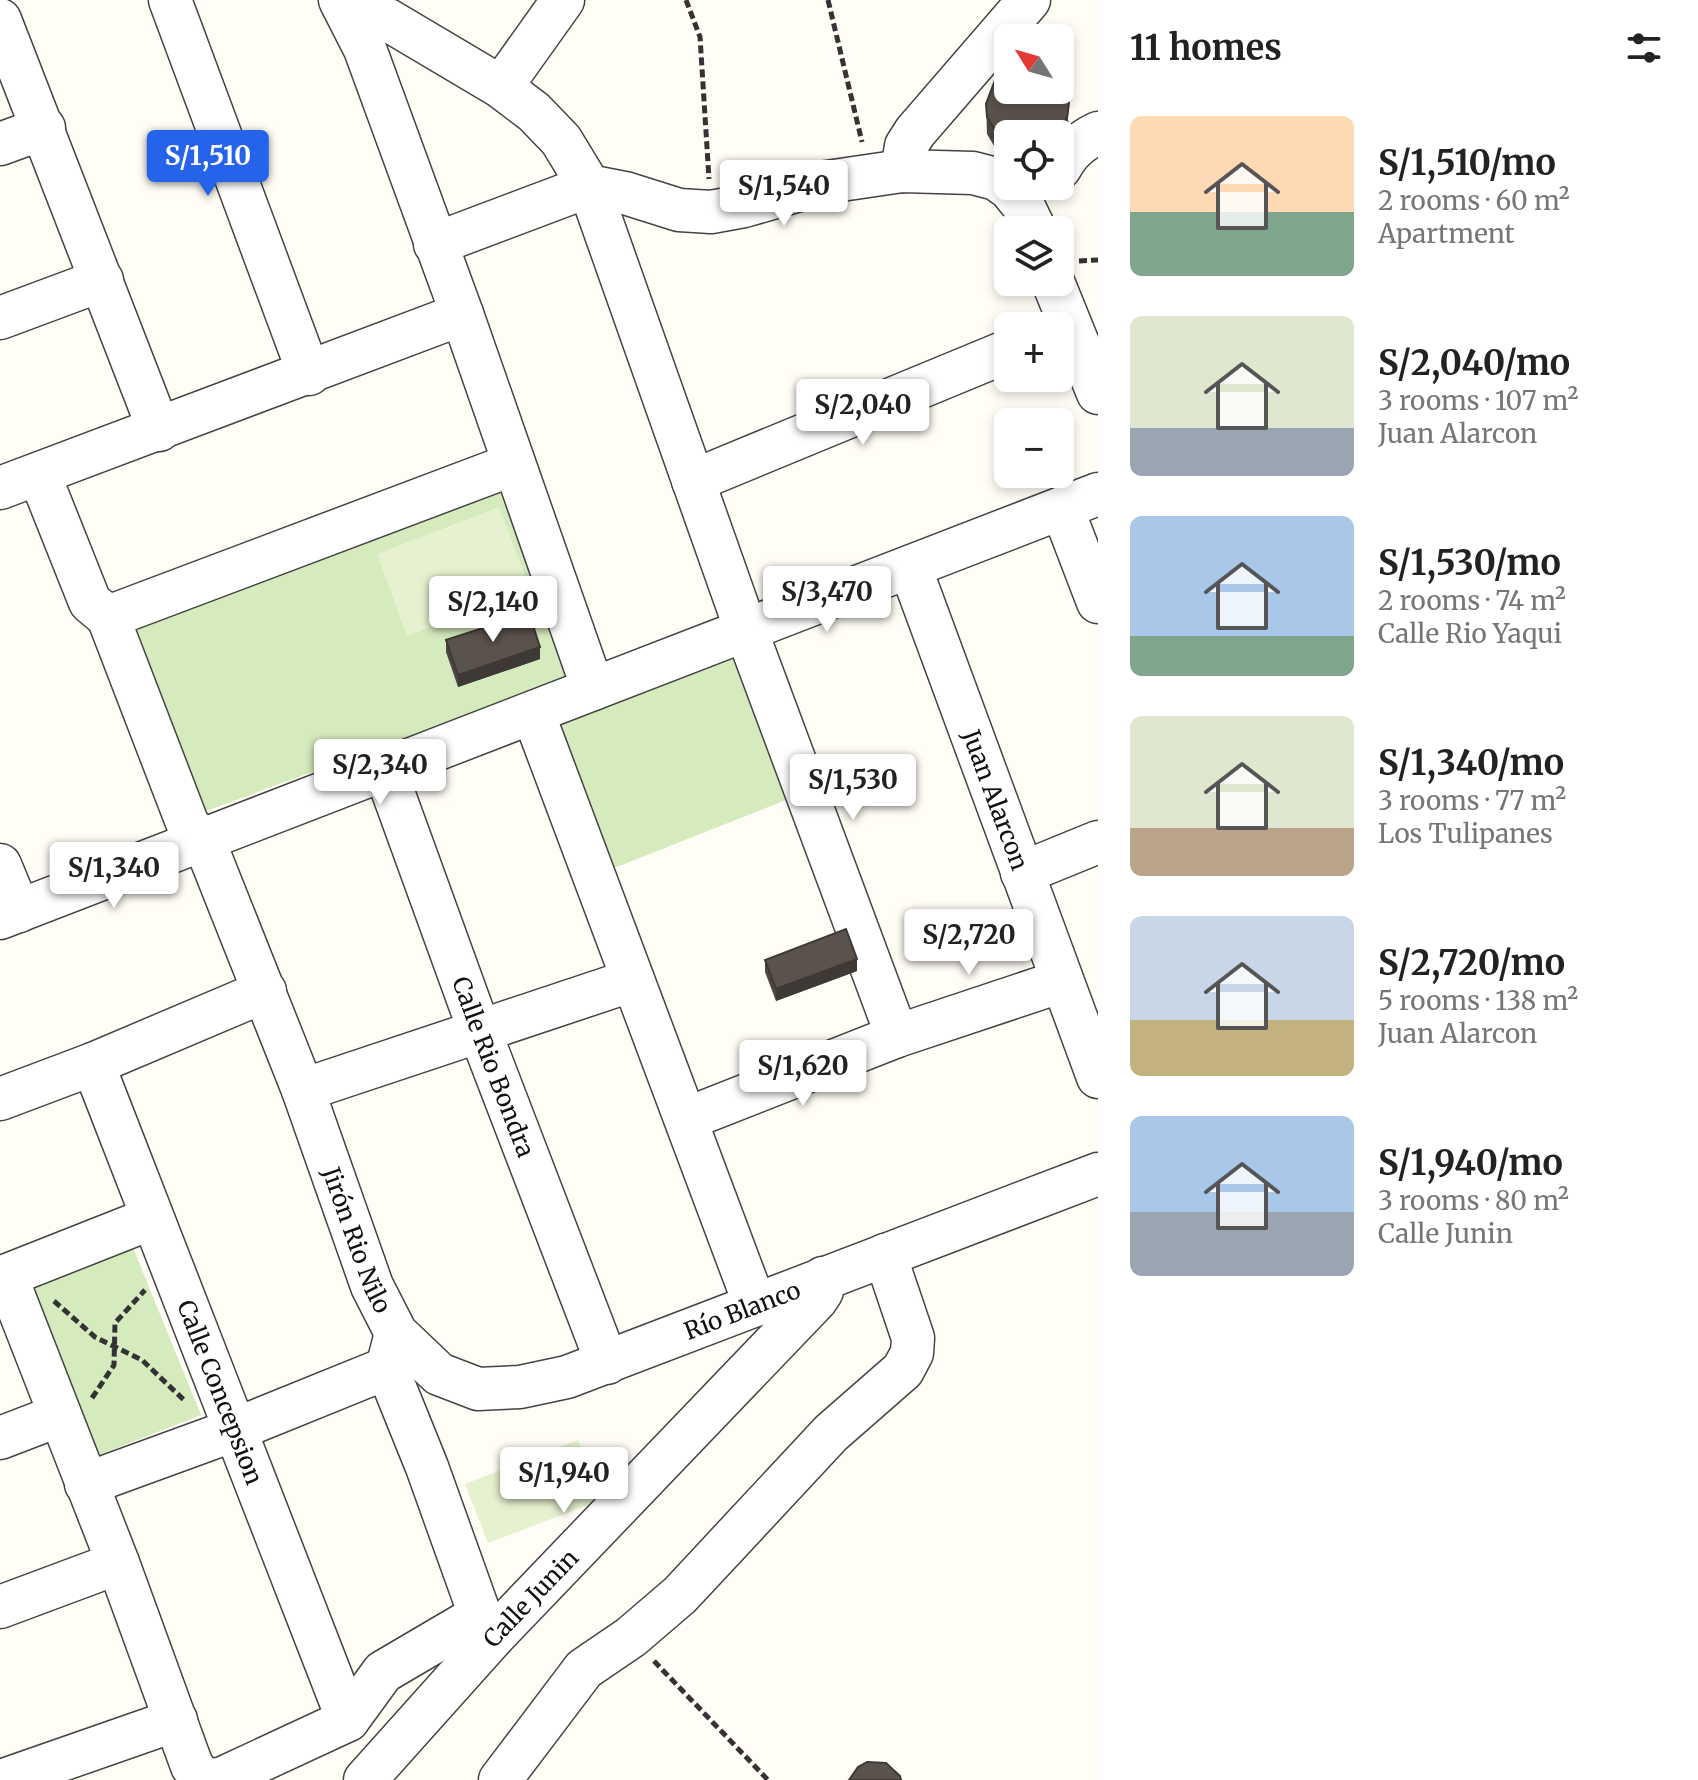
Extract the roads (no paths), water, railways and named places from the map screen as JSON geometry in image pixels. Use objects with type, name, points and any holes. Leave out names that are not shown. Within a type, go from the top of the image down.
[{"type":"street","points":[[170,0],[309,374]]},
{"type":"street","points":[[501,87],[563,0]]},
{"type":"street","points":[[886,172],[915,132],[1029,0]]},
{"type":"street","points":[[351,5],[363,13],[388,20],[501,87],[534,112],[561,140],[589,186],[746,630],[897,1036]]},
{"type":"street","points":[[351,5],[593,689]]},
{"type":"street","points":[[0,20],[159,430]]},
{"type":"street","points":[[0,144],[44,128]]},
{"type":"street","points":[[1074,149],[1098,133]]},
{"type":"street","points":[[435,244],[589,186],[625,193],[679,210],[711,212],[744,206],[827,182],[886,172],[973,173],[996,179],[1010,189],[1029,216]]},
{"type":"street","points":[[0,318],[102,280]]},
{"type":"street","points":[[0,488],[462,314]]},
{"type":"street","points":[[1074,346],[1098,393]]},
{"type":"street","points":[[693,481],[994,357]]},
{"type":"street","points":[[108,617],[514,464]]},
{"type":"street","name":"Jirón Rio Nilo","points":[[39,474],[90,602],[108,617],[188,825],[204,841],[265,991],[372,1286],[427,1467],[486,1626]]},
{"type":"street","points":[[0,865],[9,915],[1080,501],[1098,602]]},
{"type":"street","name":"Juan Alarcon","points":[[910,567],[1098,1077]]},
{"type":"street","points":[[533,713],[755,1305]]},
{"type":"street","name":"Calle Rio Bondra","points":[[385,770],[480,1032],[607,1363]]},
{"type":"street","points":[[1022,873],[1098,842]]},
{"type":"street","points":[[303,1090],[633,980]]},
{"type":"street","points":[[686,1119],[897,1036],[1062,981]]},
{"type":"street","points":[[0,1099],[93,1064],[265,991]]},
{"type":"street","name":"Calle Concepsion","points":[[93,1064],[348,1720]]},
{"type":"street","name":"Río Blanco","points":[[391,1351],[478,1389],[520,1387],[567,1377],[1098,1174]]},
{"type":"street","points":[[152,1218],[3,1277],[74,1409],[86,1484],[192,1766],[203,1780],[221,1779],[348,1720],[383,1672],[486,1626]]},
{"type":"street","points":[[500,1780],[584,1669],[631,1637],[680,1595],[831,1433],[903,1370],[912,1353],[913,1338],[885,1255]]},
{"type":"street","name":"Calle Junin","points":[[365,1780],[486,1626],[816,1300],[822,1291],[823,1278]]},
{"type":"street","points":[[86,1484],[234,1430],[391,1351]]},
{"type":"street","points":[[0,1438],[74,1409]]},
{"type":"street","points":[[0,1607],[118,1563]]},
{"type":"street","points":[[4,1780],[176,1720]]}]
